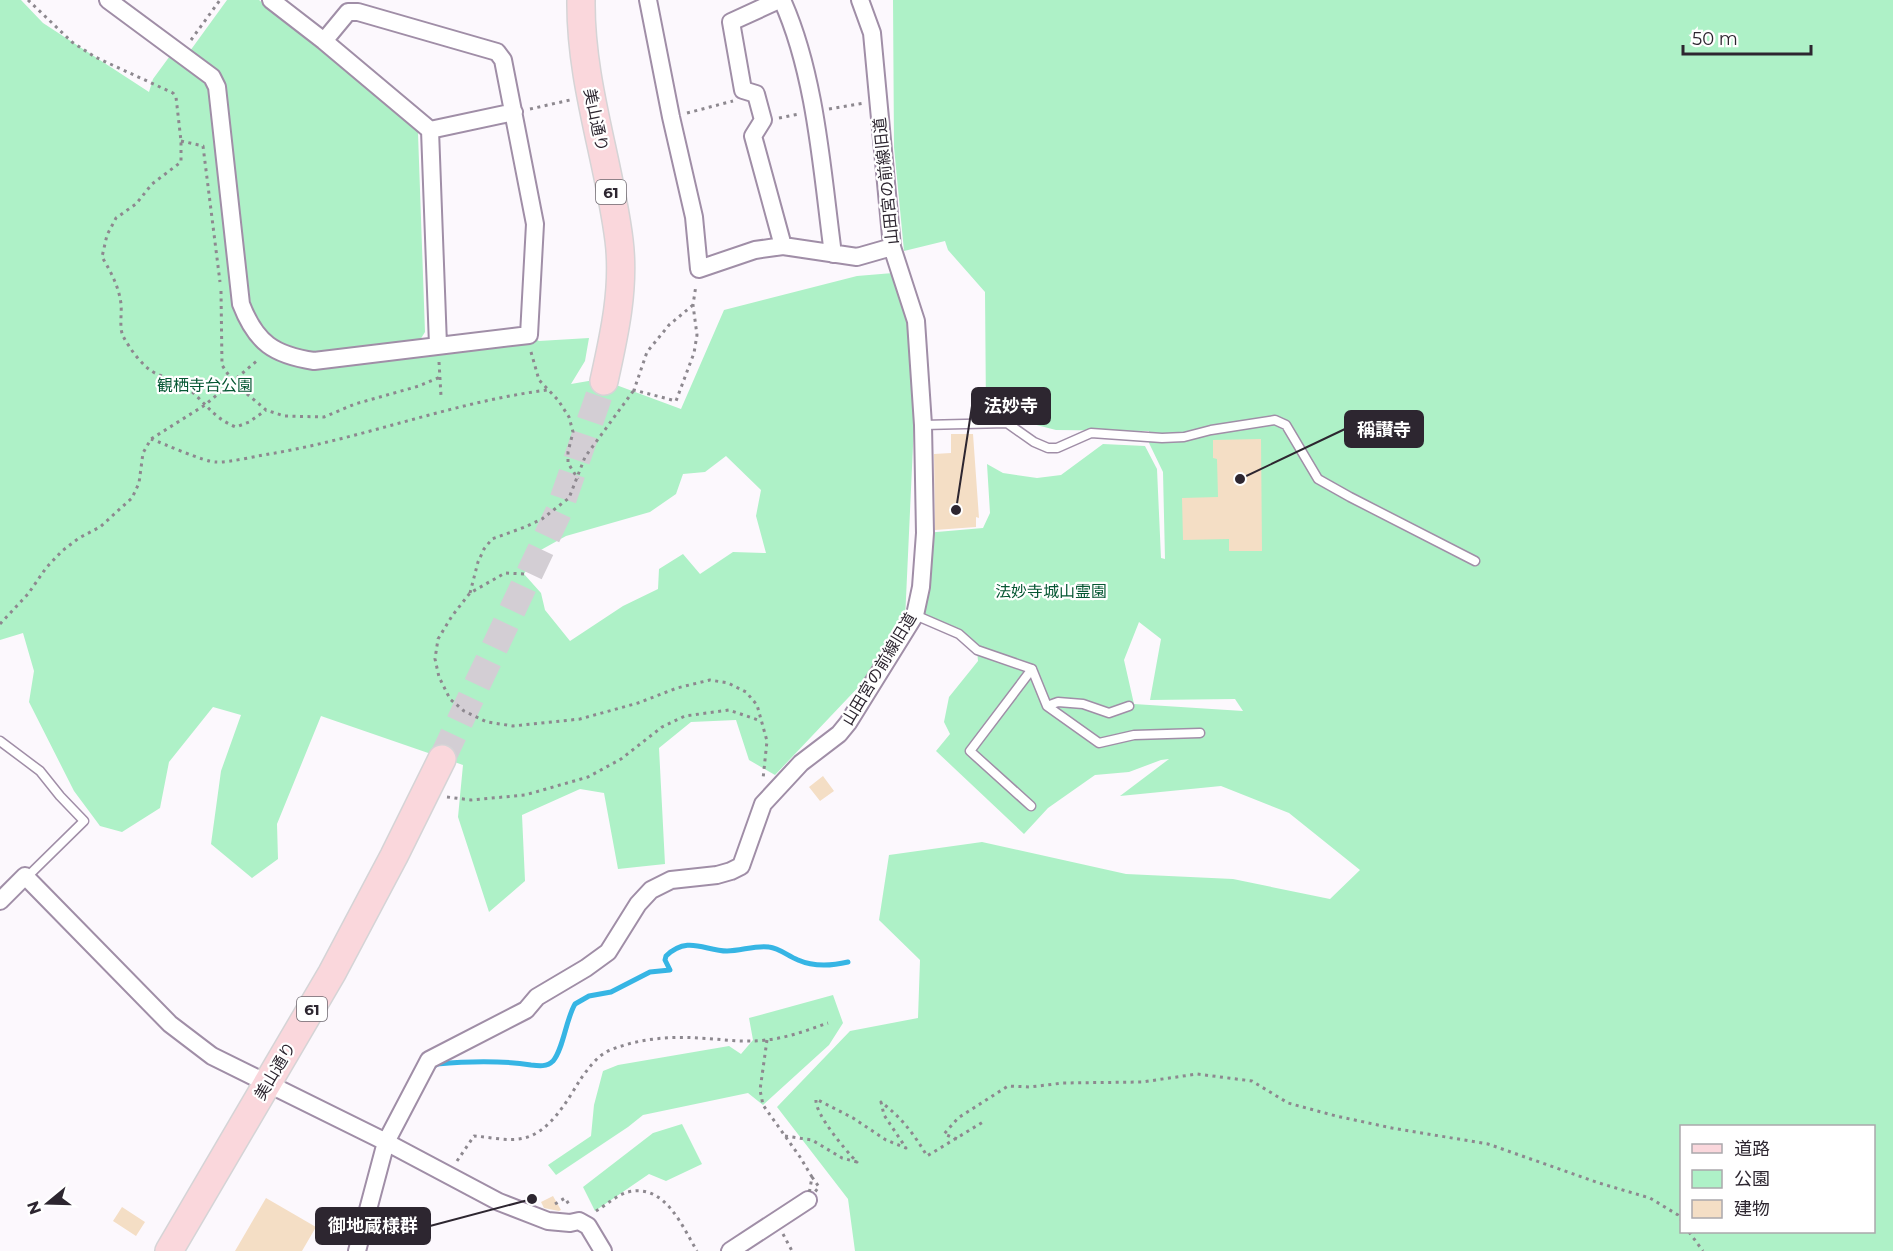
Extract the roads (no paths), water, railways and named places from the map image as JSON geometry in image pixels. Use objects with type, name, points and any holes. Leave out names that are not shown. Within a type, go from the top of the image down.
[{"type":"main road","name":"美山通り","points":[[587,1],[586,72],[620,243],[620,288],[615,333],[604,381]]},
{"type":"main road","name":"美山通り","points":[[169,1251],[350,942],[442,759]]},
{"type":"street","points":[[108,0],[212,77],[217,87],[241,304],[249,325],[272,348],[293,358],[314,361],[529,335],[535,225],[503,60],[497,52],[358,12],[348,12],[324,41]]},
{"type":"street","points":[[271,0],[324,41],[429,130],[438,345]]},
{"type":"street","points":[[648,0],[694,217],[699,269],[755,250],[783,246],[857,257],[892,247]]},
{"type":"street","points":[[783,246],[753,136],[763,120],[756,94],[743,90],[731,22],[781,0],[793,23],[813,111],[833,254]]},
{"type":"street","name":"山田宮の前線旧道","points":[[357,1251],[390,1145],[429,1060],[526,1010],[537,997],[608,952],[638,904],[651,890],[671,880],[717,875],[741,866],[763,804],[801,763],[839,734],[848,723],[915,615],[921,587],[925,533],[923,424],[916,321],[892,247],[872,33],[860,0]]},
{"type":"street","points":[[429,130],[514,112]]},
{"type":"street","points":[[0,901],[25,876],[170,1024],[212,1056],[530,1216],[548,1221],[570,1223],[579,1221],[588,1226],[603,1251]]},
{"type":"street","points":[[730,1251],[808,1200]]},
{"type":"lane","points":[[923,424],[1007,423],[1034,442],[1048,448],[1057,448],[1090,433],[1162,438],[1184,437],[1211,430],[1275,420],[1286,425],[1318,479],[1475,561]]},
{"type":"lane","points":[[915,615],[959,634],[977,650],[1032,669],[1047,706],[1099,743],[1134,735],[1200,733]]},
{"type":"lane","points":[[1030,806],[970,751],[1032,669]]},
{"type":"lane","points":[[1047,706],[1058,702],[1083,704],[1109,713],[1129,706]]},
{"type":"lane","points":[[0,741],[40,771],[84,822],[30,874],[25,876]]},
{"type":"waterway","points":[[433,1067],[437,1064],[472,1062],[507,1062],[540,1066],[548,1064],[553,1061],[559,1050],[575,1004],[589,996],[611,992],[650,972],[670,970],[665,960],[666,956],[682,946],[727,951],[769,947],[810,964],[829,965],[848,962]]},
{"type":"tunnel","points":[[442,759],[559,511],[604,381]]},
{"type":"place","name":"稱讃寺","points":[[1240,479]]},
{"type":"place","name":"法妙寺","points":[[956,510]]},
{"type":"place","name":"御地蔵様群","points":[[532,1199]]},
{"type":"park label","name":"観栖寺台公園","points":[[205,385]]},
{"type":"park label","name":"法妙寺城山霊園","points":[[1051,591]]}]
